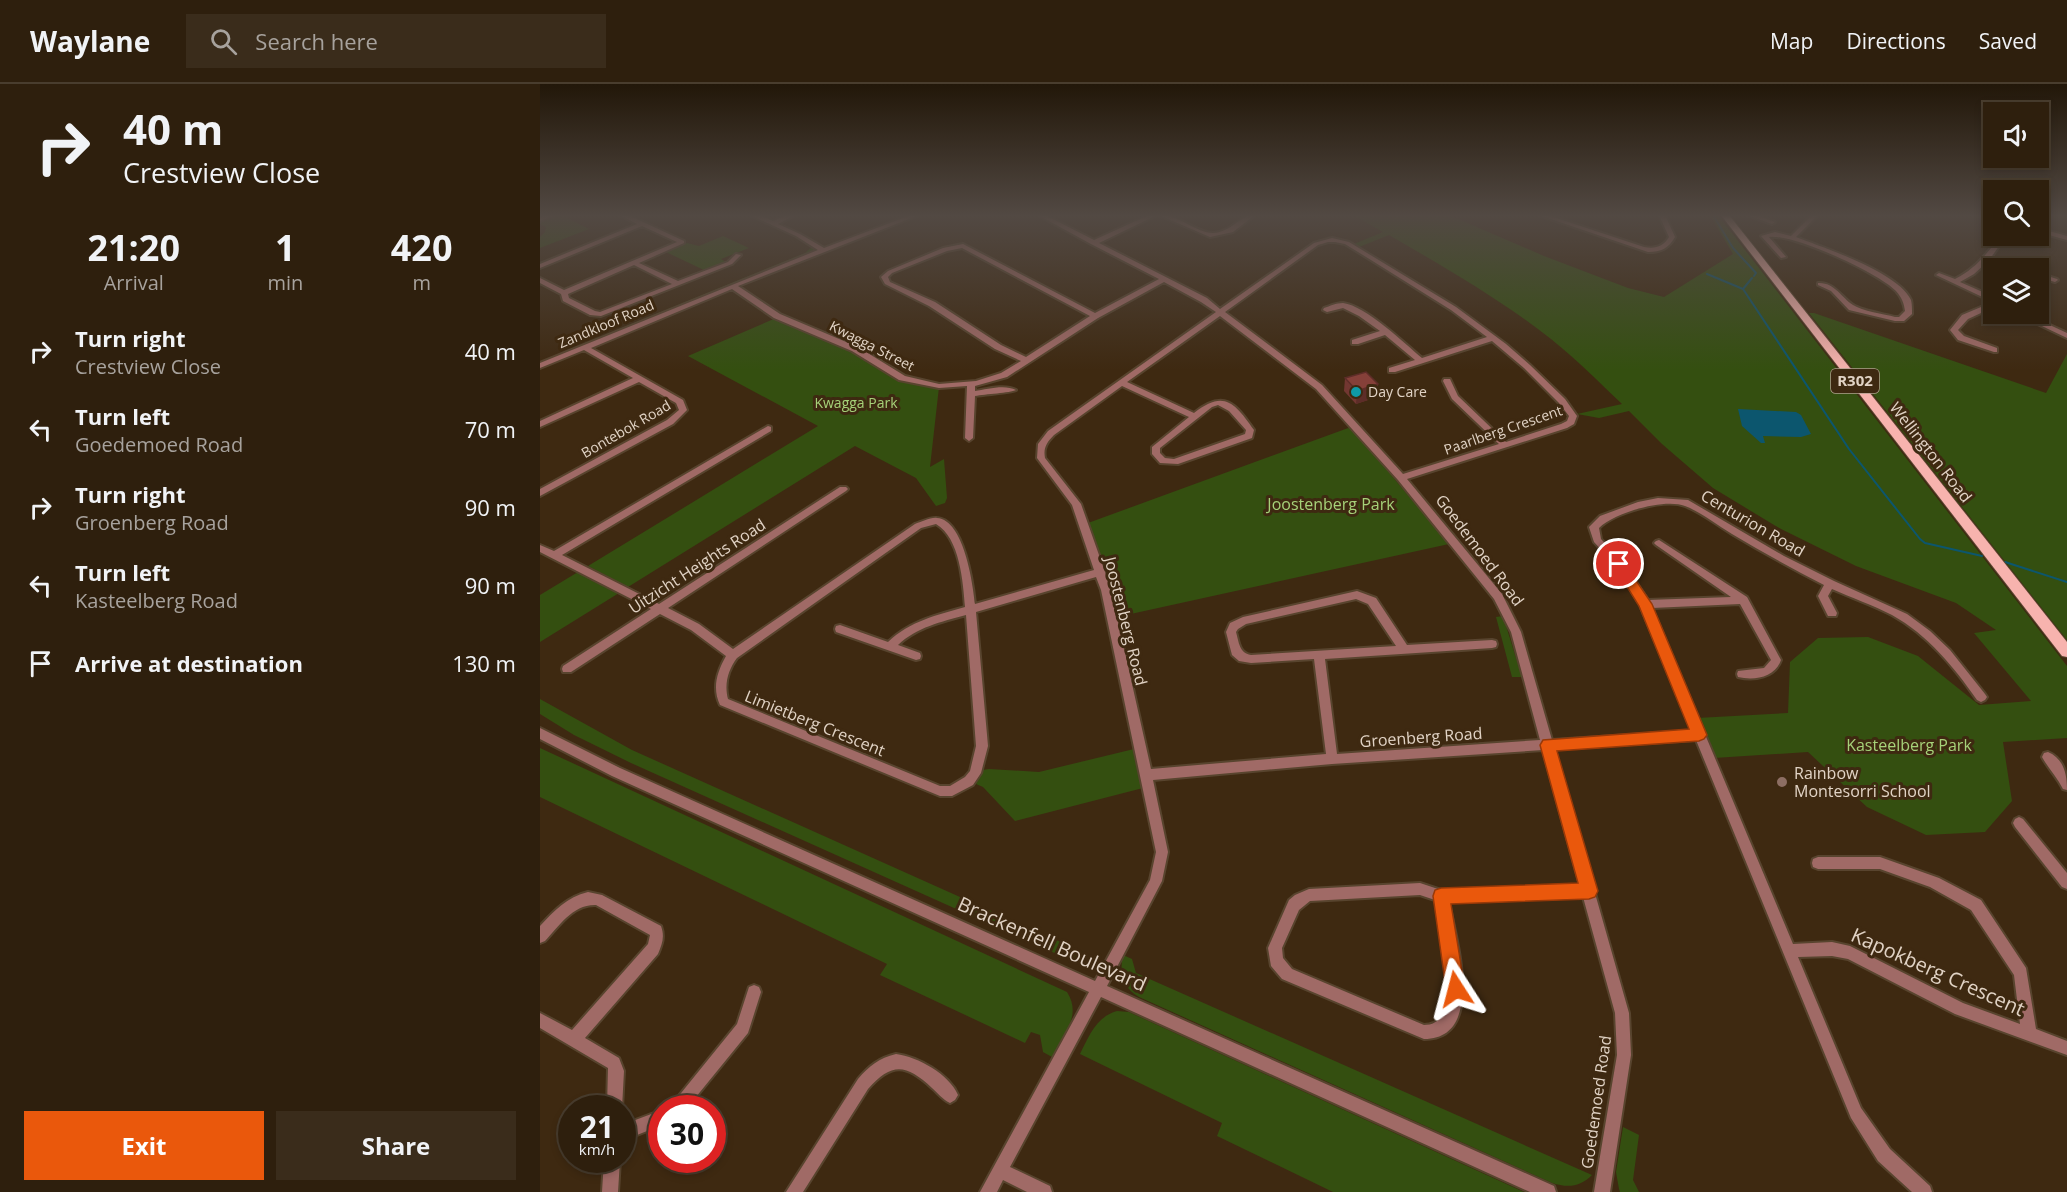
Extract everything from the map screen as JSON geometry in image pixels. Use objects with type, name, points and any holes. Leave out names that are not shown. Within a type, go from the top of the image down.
[{"type":"main road","name":"Wellington Road","points":[[1765,267],[2067,652]]},
{"type":"street","points":[[564,292],[625,267]]},
{"type":"street","points":[[642,267],[678,284]]},
{"type":"street","points":[[540,280],[564,292],[566,299],[586,310],[602,314],[719,267]]},
{"type":"street","name":"Zandkloof Road","points":[[540,366],[781,267]]},
{"type":"street","points":[[903,267],[884,277],[887,283],[932,304],[998,346],[1025,360]]},
{"type":"street","points":[[1002,267],[1095,316]]},
{"type":"street","name":"Goedemoed Road","points":[[1140,267],[1222,313],[1319,387],[1401,478],[1498,597],[1509,615],[1619,999],[1625,1041],[1602,1192]]},
{"type":"street","name":"Paarlberg Crescent","points":[[1222,313],[1285,267]]},
{"type":"street","name":"Paarlberg Crescent","points":[[1386,267],[1492,338],[1540,378],[1573,416],[1571,422],[1564,426],[1401,478]]},
{"type":"street","points":[[1820,284],[1833,290],[1852,308],[1894,319],[1901,319],[1909,312],[1908,302],[1888,279],[1860,267]]},
{"type":"street","points":[[1955,282],[1980,267]]},
{"type":"street","points":[[1939,275],[1983,296]]},
{"type":"street","points":[[2049,278],[2055,280]]},
{"type":"street","name":"Kwagga Street","points":[[733,286],[777,316],[855,349],[902,378],[939,386],[971,384],[1004,375],[1095,316],[1164,279]]},
{"type":"street","points":[[1327,310],[1337,306],[1348,306],[1421,361]]},
{"type":"street","points":[[1983,308],[1965,317],[1953,330],[1961,339],[1994,350]]},
{"type":"street","name":"Joostenberg Road","points":[[988,1192],[1160,872],[1162,852],[1100,572],[1076,504],[1041,458],[1040,450],[1043,441],[1051,433],[1222,313]]},
{"type":"street","points":[[2042,324],[2067,336]]},
{"type":"street","points":[[1355,342],[1385,332]]},
{"type":"street","points":[[1392,370],[1492,338]]},
{"type":"street","name":"Bontebok Road","points":[[540,493],[679,415],[683,407],[680,402],[584,347]]},
{"type":"street","points":[[540,424],[639,379]]},
{"type":"street","points":[[1447,381],[1455,397],[1505,445]]},
{"type":"street","points":[[1122,383],[1194,416]]},
{"type":"street","points":[[969,438],[971,384]]},
{"type":"street","points":[[972,394],[993,390],[1012,390]]},
{"type":"street","points":[[1211,403],[1223,403],[1239,416],[1251,433],[1245,438],[1175,462],[1163,461],[1156,454],[1156,447],[1194,416],[1211,403]]},
{"type":"street","points":[[554,555],[768,429]]},
{"type":"street","name":"Uitzicht Heights Road","points":[[567,669],[843,489]]},
{"type":"street","name":"Centurion Road","points":[[1645,604],[1619,564],[1597,540],[1594,527],[1603,518],[1658,501],[1682,501],[1830,584],[1900,615],[1931,637],[1964,673],[1981,698]]},
{"type":"street","name":"Limietberg Crescent","points":[[927,522],[943,523],[952,536],[965,564],[970,612],[982,746],[973,776],[964,785],[952,791],[940,791],[727,704],[721,699],[724,669],[733,656],[918,526],[927,522]]},
{"type":"street","points":[[1659,543],[1743,600],[1776,660],[1774,667],[1767,671],[1742,674]]},
{"type":"street","points":[[540,548],[695,627],[733,656]]},
{"type":"street","points":[[890,647],[903,634],[917,626],[1100,572]]},
{"type":"street","points":[[1830,584],[1823,596],[1832,613]]},
{"type":"street","points":[[1405,650],[1372,601],[1362,596],[1352,595],[1243,621],[1234,626],[1231,632],[1236,652],[1243,658],[1319,655],[1405,650],[1492,644]]},
{"type":"street","points":[[1743,600],[1645,604],[1864,1127],[1896,1168],[1924,1192]]},
{"type":"street","points":[[840,628],[916,657]]},
{"type":"street","points":[[1319,655],[1332,759]]},
{"type":"street","name":"Brackenfell Boulevard","points":[[540,733],[616,772],[1548,1192]]},
{"type":"street","name":"Groenberg Road","points":[[1146,775],[1332,759],[1699,735]]},
{"type":"street","points":[[2048,757],[2067,785]]},
{"type":"street","points":[[2019,823],[2067,883]]},
{"type":"street","points":[[1818,863],[1880,862],[1934,882],[1976,906],[2021,972],[2029,1034]]},
{"type":"street","points":[[1441,896],[1456,995],[1447,1023],[1436,1032],[1424,1032],[1287,974],[1276,961],[1275,948],[1292,909],[1296,902],[1304,896],[1413,889],[1426,890],[1441,896],[1589,891]]},
{"type":"street","points":[[540,936],[571,905],[588,898],[597,899],[656,931],[657,939],[649,954],[574,1040]]},
{"type":"street","name":"Kapokberg Crescent","points":[[1789,951],[1832,949],[1850,953],[1960,1009],[2067,1048]]},
{"type":"street","points":[[688,1095],[742,1028],[754,992]]},
{"type":"street","points":[[540,1020],[610,1060],[616,1067],[615,1095]]},
{"type":"street","points":[[794,1192],[863,1084],[877,1069],[892,1061],[906,1062],[934,1078],[950,1095]]},
{"type":"street","points":[[1000,1170],[1044,1192]]},
{"type":"street","points":[[610,1192],[611,1173]]},
{"type":"green space","points":[[697,267],[718,267],[706,271]]},
{"type":"green space","points":[[771,267],[777,267],[586,345],[580,345]]},
{"type":"green space","name":"Kasteelberg Park","points":[[1444,267],[1572,267],[1628,288],[1664,297],[1713,267],[1758,267],[2067,666],[2067,738],[2003,742],[2012,801],[1985,832],[1926,835],[1867,807],[1808,752],[1714,758],[1697,718],[1788,713],[1790,662],[1818,638],[1868,637],[1918,656],[1979,705],[2031,701],[1974,633],[1996,630],[1956,603],[1856,566],[1779,528],[1713,488],[1662,444],[1629,411],[1599,418],[1577,414],[1622,404],[1551,339],[1512,310]]},
{"type":"green space","points":[[1809,313],[2046,393],[2067,354],[2067,640]]},
{"type":"green space","name":"Kwagga Park","points":[[776,318],[843,346],[898,380],[939,387],[930,467],[944,459],[947,498],[945,503],[936,506],[916,478],[855,446],[628,587],[588,566],[818,426],[688,356]]},
{"type":"green space","name":"Joostenberg Park","points":[[1351,427],[1449,544],[1117,617],[1103,562],[1088,523]]},
{"type":"green space","points":[[578,572],[619,593],[540,642],[540,595]]},
{"type":"green space","points":[[1503,616],[1522,677],[1512,677],[1496,617]]},
{"type":"green space","points":[[540,699],[632,750],[1085,953],[1079,964],[631,763],[574,735],[540,714]]},
{"type":"green space","points":[[540,748],[1067,992],[1073,1009],[1066,1033],[1052,1057],[1043,1052],[1040,1035],[1031,1032],[1025,1043],[880,975],[887,964],[540,797]]},
{"type":"green space","points":[[1134,749],[1143,788],[1015,821],[983,787],[976,784],[982,770],[1039,772]]},
{"type":"green space","points":[[1123,955],[1132,959],[1136,973],[1592,1175],[1574,1185],[1563,1186],[1552,1183],[1139,997],[1129,989],[1123,979]]},
{"type":"green space","points":[[1117,1011],[1129,1012],[1524,1192],[1333,1192],[1217,1136],[1222,1123],[1080,1054],[1098,1022]]},
{"type":"green space","points":[[1623,1127],[1639,1135],[1633,1180],[1639,1192],[1620,1192],[1619,1189],[1616,1172]]},
{"type":"water","points":[[1738,409],[1796,412],[1801,415],[1811,434],[1801,437],[1763,436],[1765,443],[1761,443],[1742,426]]},
{"type":"building","points":[[1366,372],[1378,384],[1357,391],[1345,378]]},
{"type":"waterway","points":[[1750,267],[1756,273],[1754,276]]},
{"type":"waterway","points":[[1707,274],[1743,289]]},
{"type":"waterway","points":[[1743,289],[1752,278]]},
{"type":"waterway","points":[[1743,289],[1849,449],[1920,539],[1925,543],[1982,556]]},
{"type":"waterway","points":[[2005,562],[2067,582]]},
{"type":"place","name":"Day Care","points":[[1356,392]]},
{"type":"place","name":"Rainbow Montesorri School","points":[[1782,782]]},
{"type":"route","points":[[1456,989],[1441,896],[1589,891],[1548,745],[1699,735],[1645,604],[1619,564]]}]
